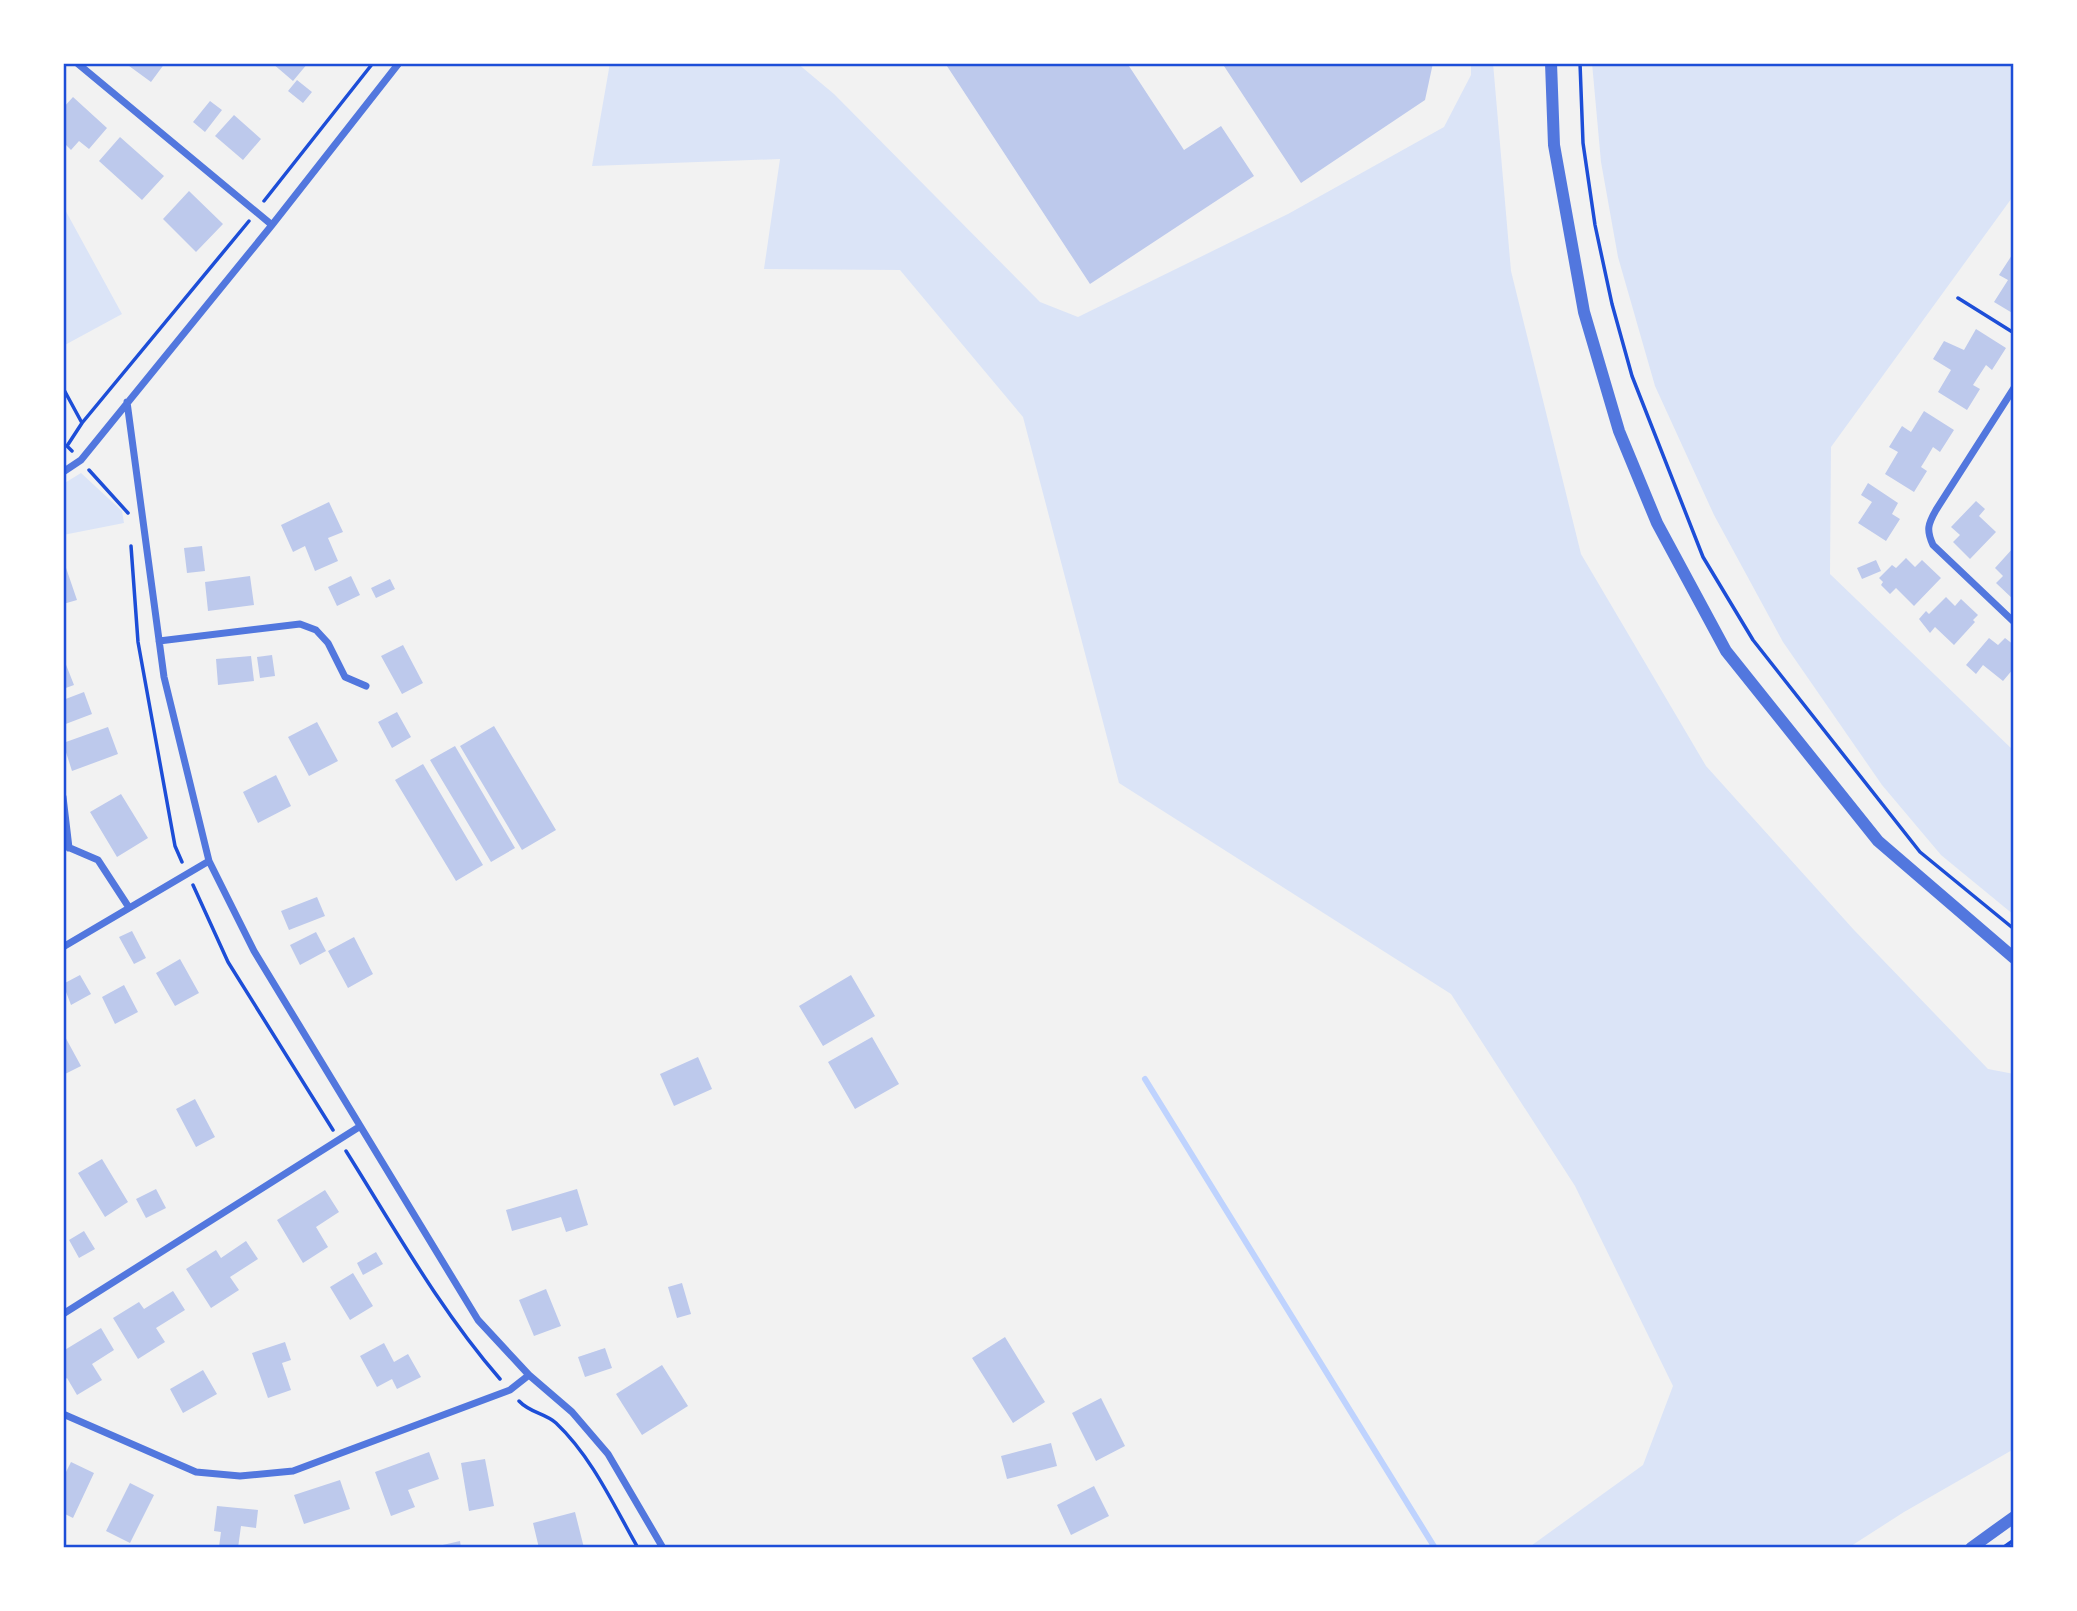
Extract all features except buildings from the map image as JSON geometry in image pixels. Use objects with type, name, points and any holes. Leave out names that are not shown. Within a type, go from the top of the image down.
[{"type":"street","points":[[77,63],[272,225]]},
{"type":"street","points":[[63,472],[81,460],[272,225],[399,63]]},
{"type":"street","points":[[1551,63],[1554,145],[1584,312],[1619,431],[1657,523],[1726,651],[1878,841],[2014,958]]},
{"type":"street","points":[[2014,388],[1928,524],[1928,534],[1933,545],[2014,622]]},
{"type":"street","points":[[127,402],[164,677],[209,861],[254,951],[478,1321],[528,1376],[572,1412],[608,1454],[663,1548]]},
{"type":"street","points":[[159,641],[300,624],[316,631],[328,643],[345,677],[366,686]]},
{"type":"street","points":[[63,797],[66,846],[98,860],[128,906]]},
{"type":"street","points":[[63,947],[128,906],[209,861]]},
{"type":"street","points":[[63,1314],[359,1127]]},
{"type":"street","points":[[63,1414],[196,1472],[240,1476],[293,1471],[510,1390],[528,1376]]},
{"type":"street","points":[[1971,1548],[2014,1517]]},
{"type":"path","points":[[129,526],[128,513],[67,446],[82,423],[256,212],[373,63]]},
{"type":"path","points":[[1580,63],[1583,143],[1595,225],[1612,304],[1632,376],[1703,557],[1753,640],[1920,852],[2014,929]]},
{"type":"path","points":[[1758,63],[1803,63]]},
{"type":"path","points":[[1958,298],[2014,333]]},
{"type":"path","points":[[63,388],[82,423]]},
{"type":"path","points":[[130,539],[138,642],[175,846],[228,962],[470,1345],[528,1411],[554,1421],[598,1477],[638,1548]]},
{"type":"path","points":[[2002,1548],[2014,1540]]},
{"type":"shaded area","points":[[610,63],[797,63],[834,94],[1040,302],[1078,317],[1288,214],[1444,127],[1471,75],[1471,63],[1493,63],[1511,271],[1581,554],[1706,766],[1854,930],[1988,1069],[2014,1074],[2014,1449],[1904,1512],[1848,1548],[1528,1548],[1643,1465],[1673,1386],[1575,1186],[1451,994],[1119,783],[1023,417],[900,270],[764,269],[780,159],[592,166]]},
{"type":"shaded area","points":[[1592,63],[2014,63],[2014,195],[1831,447],[1830,574],[2014,751],[2014,915],[1941,855],[1882,785],[1783,642],[1714,515],[1655,386],[1618,257],[1601,162]]},
{"type":"shaded area","points":[[63,206],[122,314],[63,346]]},
{"type":"shaded area","points":[[81,473],[122,511],[124,523],[63,535],[63,484]]},
{"type":"waterway","points":[[1145,1079],[1435,1548]]}]
